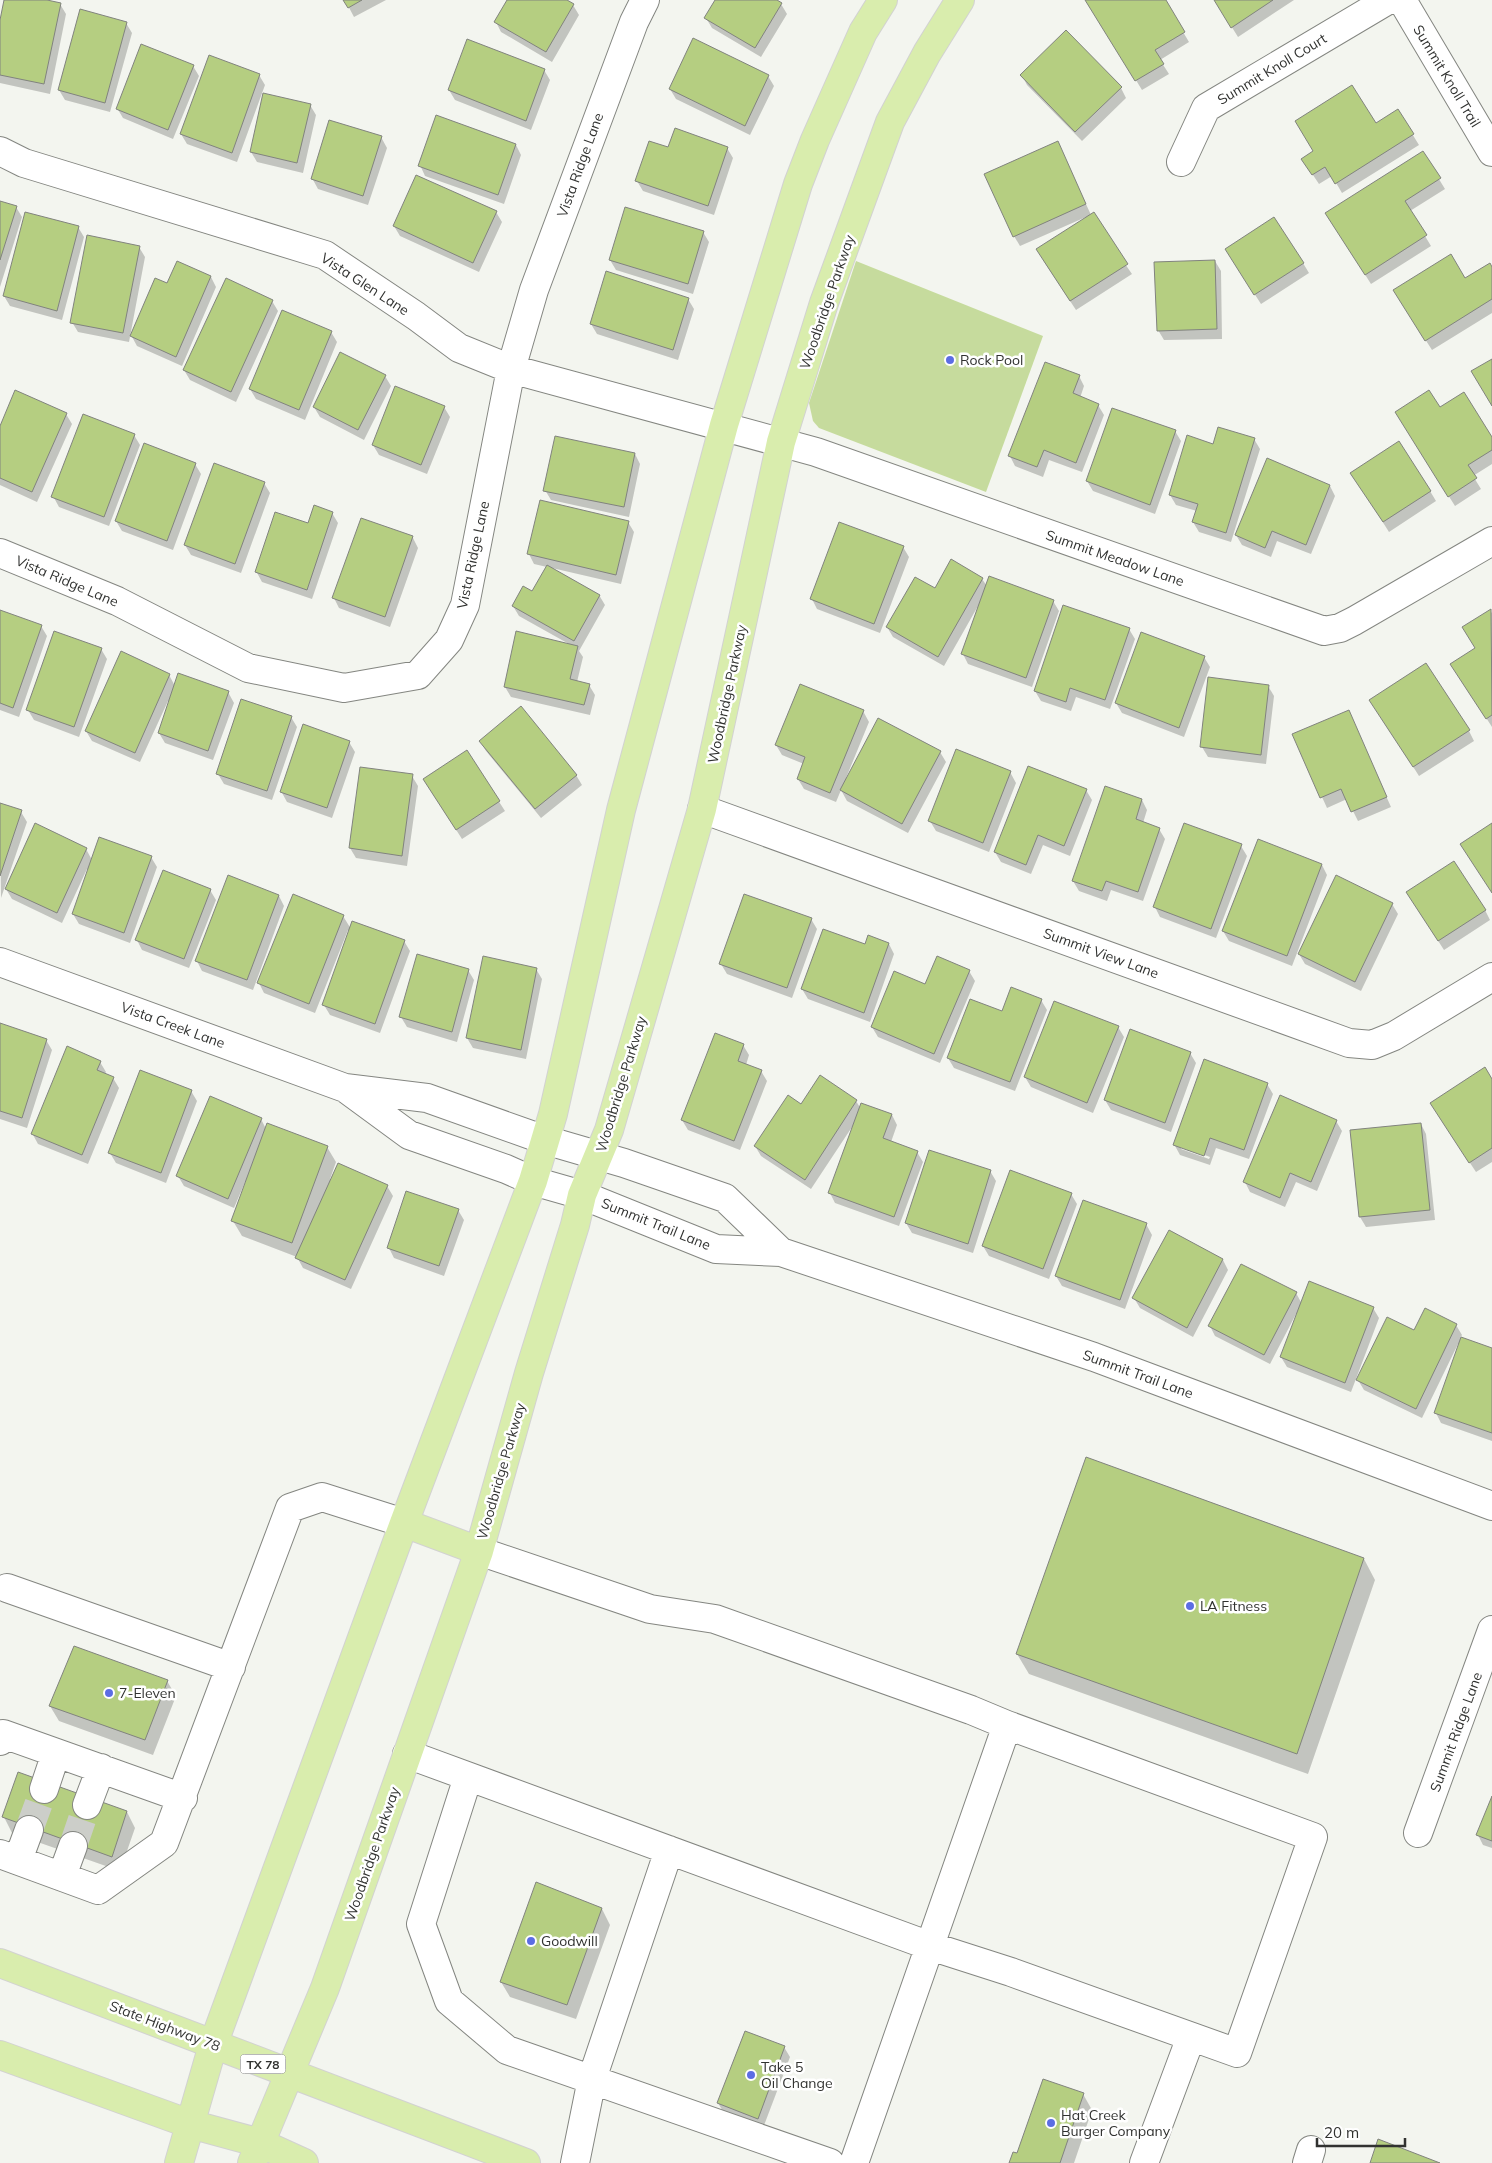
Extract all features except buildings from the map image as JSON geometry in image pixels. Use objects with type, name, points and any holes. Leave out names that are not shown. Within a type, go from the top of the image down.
[{"type":"main road","points":[[179,2163],[213,2044],[404,1522],[533,1180],[555,1104],[622,810],[724,425],[798,184],[863,32],[883,0]]},
{"type":"main road","name":"Woodbridge Parkway","points":[[256,2153],[325,1988],[479,1551],[529,1372],[575,1225],[582,1194],[609,1130],[702,809],[782,442],[824,303],[890,122],[927,53],[960,0]]},
{"type":"main road","points":[[404,1522],[479,1551]]},
{"type":"main road","name":"State Highway 78","points":[[0,1963],[526,2163]]},
{"type":"main road","points":[[0,2055],[190,2124],[256,2153],[304,2163]]},
{"type":"street","name":"Vista Ridge Lane","points":[[0,553],[117,601],[248,668],[344,688],[418,675],[449,640],[465,605],[511,369],[534,290],[634,22],[645,0]]},
{"type":"street","name":"Summit Knoll Court","points":[[1181,162],[1206,108],[1388,0]]},
{"type":"street","name":"Summit Knoll Trail","points":[[1402,0],[1492,152]]},
{"type":"street","name":"Vista Glen Lane","points":[[0,151],[24,163],[325,255],[416,316],[459,348],[511,369],[724,425]]},
{"type":"street","name":"Summit Meadow Lane","points":[[724,425],[816,452],[1324,631],[1340,628],[1354,622],[1492,541]]},
{"type":"street","name":"Summit View Lane","points":[[702,809],[1349,1042],[1372,1045],[1394,1036],[1492,977]]},
{"type":"street","name":"Vista Creek Lane","points":[[0,962],[345,1088],[427,1098],[545,1140]]},
{"type":"street","name":"Vista Creek Lane","points":[[345,1088],[409,1135],[506,1168],[533,1180]]},
{"type":"street","name":"Summit Trail Lane","points":[[545,1140],[624,1163],[726,1198],[781,1252]]},
{"type":"street","name":"Summit Trail Lane","points":[[533,1180],[582,1194],[716,1249],[781,1252],[1094,1357],[1492,1506]]},
{"type":"street","points":[[29,1830],[9,1857],[98,1890],[164,1843],[290,1508],[322,1496],[404,1522]]},
{"type":"street","points":[[407,1754],[930,1946],[1010,1972],[1237,2053],[1313,1837],[1007,1725],[971,1710],[715,1619],[650,1609],[479,1551]]},
{"type":"street","points":[[7,1588],[231,1667]]},
{"type":"street","name":"Summit Ridge Lane","points":[[1418,1833],[1484,1679],[1492,1630]]},
{"type":"street","points":[[854,2163],[1007,1725]]},
{"type":"street","points":[[0,1741],[3,1734],[182,1798]]},
{"type":"street","points":[[44,1790],[56,1753]]},
{"type":"street","points":[[87,1805],[101,1768]]},
{"type":"street","points":[[468,1776],[421,1924],[449,2001],[507,2050],[830,2163]]},
{"type":"street","points":[[62,1876],[73,1846]]},
{"type":"street","points":[[575,2163],[592,2079],[669,1850]]},
{"type":"street","points":[[1144,2163],[1190,2037]]},
{"type":"green space","points":[[856,261],[1043,336],[986,492],[819,428],[813,421],[809,403]]},
{"type":"tunnel","points":[[29,1830],[44,1789]]},
{"type":"tunnel","points":[[73,1846],[87,1805]]},
{"type":"place","name":"Rock Pool","points":[[950,360]]},
{"type":"place","name":"LA Fitness","points":[[1190,1606]]},
{"type":"place","name":"7-Eleven","points":[[109,1693]]},
{"type":"place","name":"Goodwill","points":[[531,1941]]},
{"type":"place","name":"Take 5 Oil Change","points":[[751,2075]]},
{"type":"place","name":"Hat Creek Burger Company","points":[[1051,2123]]}]
